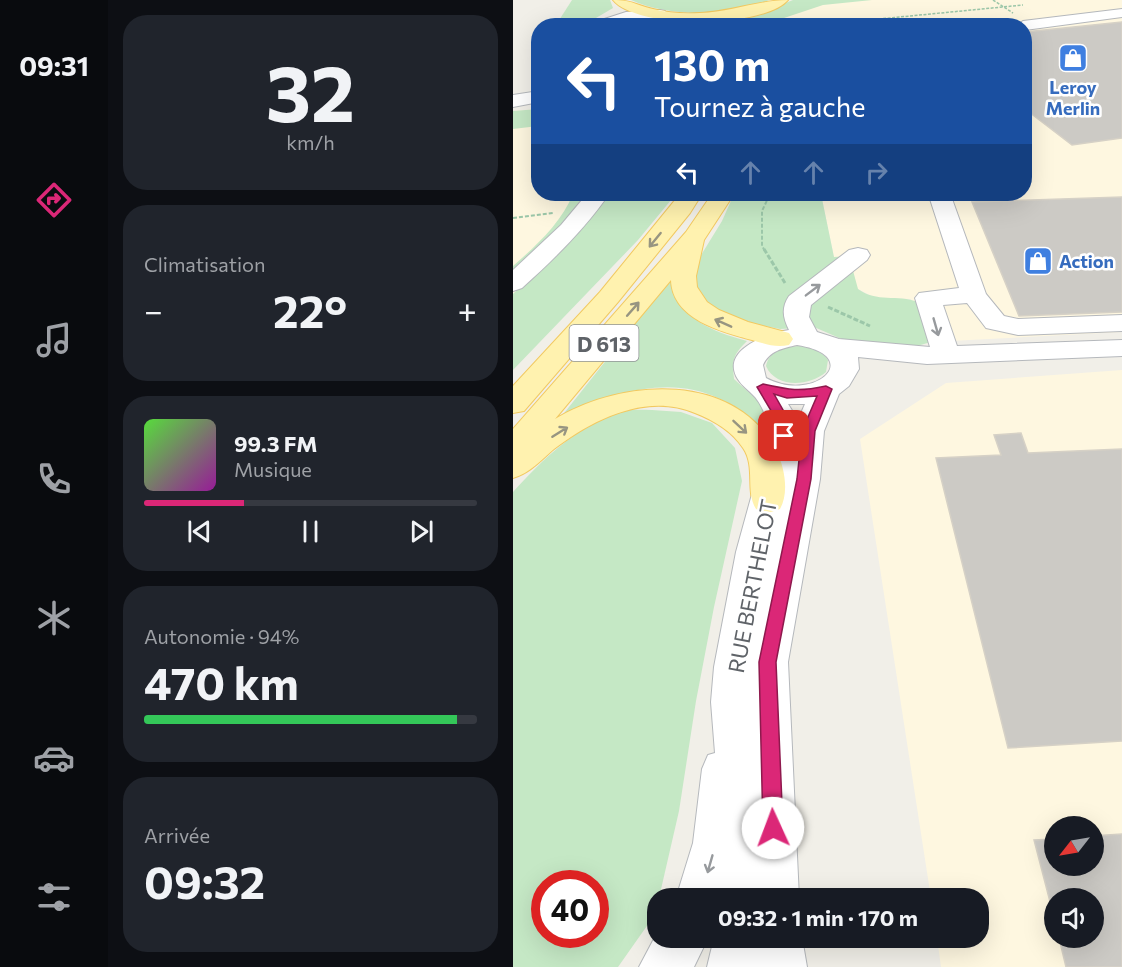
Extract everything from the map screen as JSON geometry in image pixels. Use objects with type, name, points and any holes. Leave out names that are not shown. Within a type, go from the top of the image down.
[{"type":"main road","points":[[745,18],[781,0]]},
{"type":"main road","points":[[621,1],[639,10],[660,14],[724,18]]},
{"type":"main road","points":[[685,16],[689,18]]},
{"type":"main road","name":"D 613","points":[[513,404],[609,297],[686,201]]},
{"type":"main road","name":"D 613","points":[[513,449],[695,237],[718,201]]},
{"type":"main road","points":[[695,237],[684,273],[684,289],[693,301],[718,321],[793,338]]},
{"type":"main road","points":[[513,467],[547,439],[581,418],[624,402],[651,397],[683,400],[728,416],[750,436],[765,460],[768,501]]},
{"type":"street","points":[[607,18],[618,10],[621,1]]},
{"type":"street","points":[[1062,21],[1064,14],[1122,7]]},
{"type":"street","points":[[1032,25],[1122,13]]},
{"type":"street","points":[[624,18],[660,14]]},
{"type":"street","points":[[513,101],[531,98]]},
{"type":"street","points":[[513,107],[531,106]]},
{"type":"street","points":[[513,283],[556,243],[593,201]]},
{"type":"street","points":[[942,201],[974,296],[995,322],[1018,327],[1122,323]]},
{"type":"street","points":[[858,255],[798,302],[793,338],[836,347],[936,356],[1122,348]]},
{"type":"street","points":[[936,356],[928,298],[974,296]]},
{"type":"street","name":"RUE BERTHELOT","points":[[742,888],[744,838],[732,702],[740,630],[754,552],[785,424],[763,387],[750,375],[748,360],[760,347],[793,338]]},
{"type":"street","points":[[834,384],[846,371],[847,363],[843,354],[836,347]]},
{"type":"street","points":[[763,387],[787,395],[815,393],[834,384],[936,356]]},
{"type":"street","name":"RUE BERTHELOT","points":[[775,888],[768,662],[804,479],[809,431],[834,384]]},
{"type":"street","points":[[703,888],[716,843],[732,702]]},
{"type":"street","points":[[665,967],[677,948]]},
{"type":"street","points":[[733,967],[737,948]]},
{"type":"street","points":[[778,948],[781,967]]},
{"type":"path","points":[[890,18],[1004,7]]},
{"type":"path","points":[[767,201],[762,211],[762,246],[791,289]]},
{"type":"path","points":[[513,218],[553,213]]},
{"type":"path","points":[[820,303],[872,327]]},
{"type":"shaded area","points":[[808,0],[1122,0],[1122,332],[931,342],[911,299],[875,298],[858,289],[834,257],[822,201],[1032,201],[1032,18],[784,18]]},
{"type":"shaded area","points":[[531,110],[531,201],[601,201],[556,252],[513,294],[513,111]]},
{"type":"shaded area","points":[[1122,370],[1122,967],[941,967],[938,948],[989,948],[989,888],[929,888],[860,439],[946,383]]},
{"type":"green space","points":[[572,0],[610,0],[613,8],[596,18],[560,18]]},
{"type":"green space","points":[[631,0],[769,0],[737,10],[700,13],[663,10]]},
{"type":"green space","points":[[793,0],[872,0],[823,5],[784,18],[750,17]]},
{"type":"green space","points":[[531,110],[531,127],[513,129],[513,111]]},
{"type":"green space","points":[[570,201],[580,201],[565,223],[513,272],[513,266],[539,242]]},
{"type":"green space","points":[[601,201],[670,201],[638,240],[513,370],[513,294],[556,252]]},
{"type":"green space","points":[[731,201],[822,201],[834,257],[849,256],[858,289],[872,296],[918,302],[931,342],[917,346],[860,347],[814,327],[780,329],[743,322],[712,307],[694,285],[695,265],[722,221]]},
{"type":"green space","points":[[670,280],[681,305],[689,314],[709,328],[747,341],[735,358],[734,379],[762,406],[768,420],[769,444],[748,419],[724,401],[699,391],[673,387],[646,389],[618,395],[561,417]]},
{"type":"green space","points":[[799,346],[822,354],[828,360],[826,372],[803,382],[785,382],[777,379],[766,366],[770,356],[783,349]]},
{"type":"green space","points":[[631,410],[681,412],[712,423],[735,448],[742,481],[696,701],[679,811],[661,888],[647,888],[647,926],[618,967],[513,967],[513,492],[548,456],[575,435],[604,418]]},
{"type":"building","name":"Leroy Merlin","points":[[1122,22],[1122,138],[1072,145],[1032,114],[1032,31]]},
{"type":"building","points":[[1122,197],[1122,312],[1019,316],[972,202]]},
{"type":"building","points":[[1021,433],[1028,453],[1122,449],[1122,741],[1008,748],[936,458],[1001,455],[994,435]]},
{"type":"building","points":[[1122,834],[1122,967],[1066,967],[1061,948],[1104,948],[1104,888],[1046,888],[1034,840],[1044,840],[1044,876],[1104,876],[1104,835]]},
{"type":"place","name":"Leroy Merlin","points":[[1073,58]]},
{"type":"place","name":"Action","points":[[1038,261]]},
{"type":"route","points":[[773,828],[768,662],[804,479],[809,431],[826,389],[815,393],[787,395],[763,387],[785,424],[784,436]]}]
